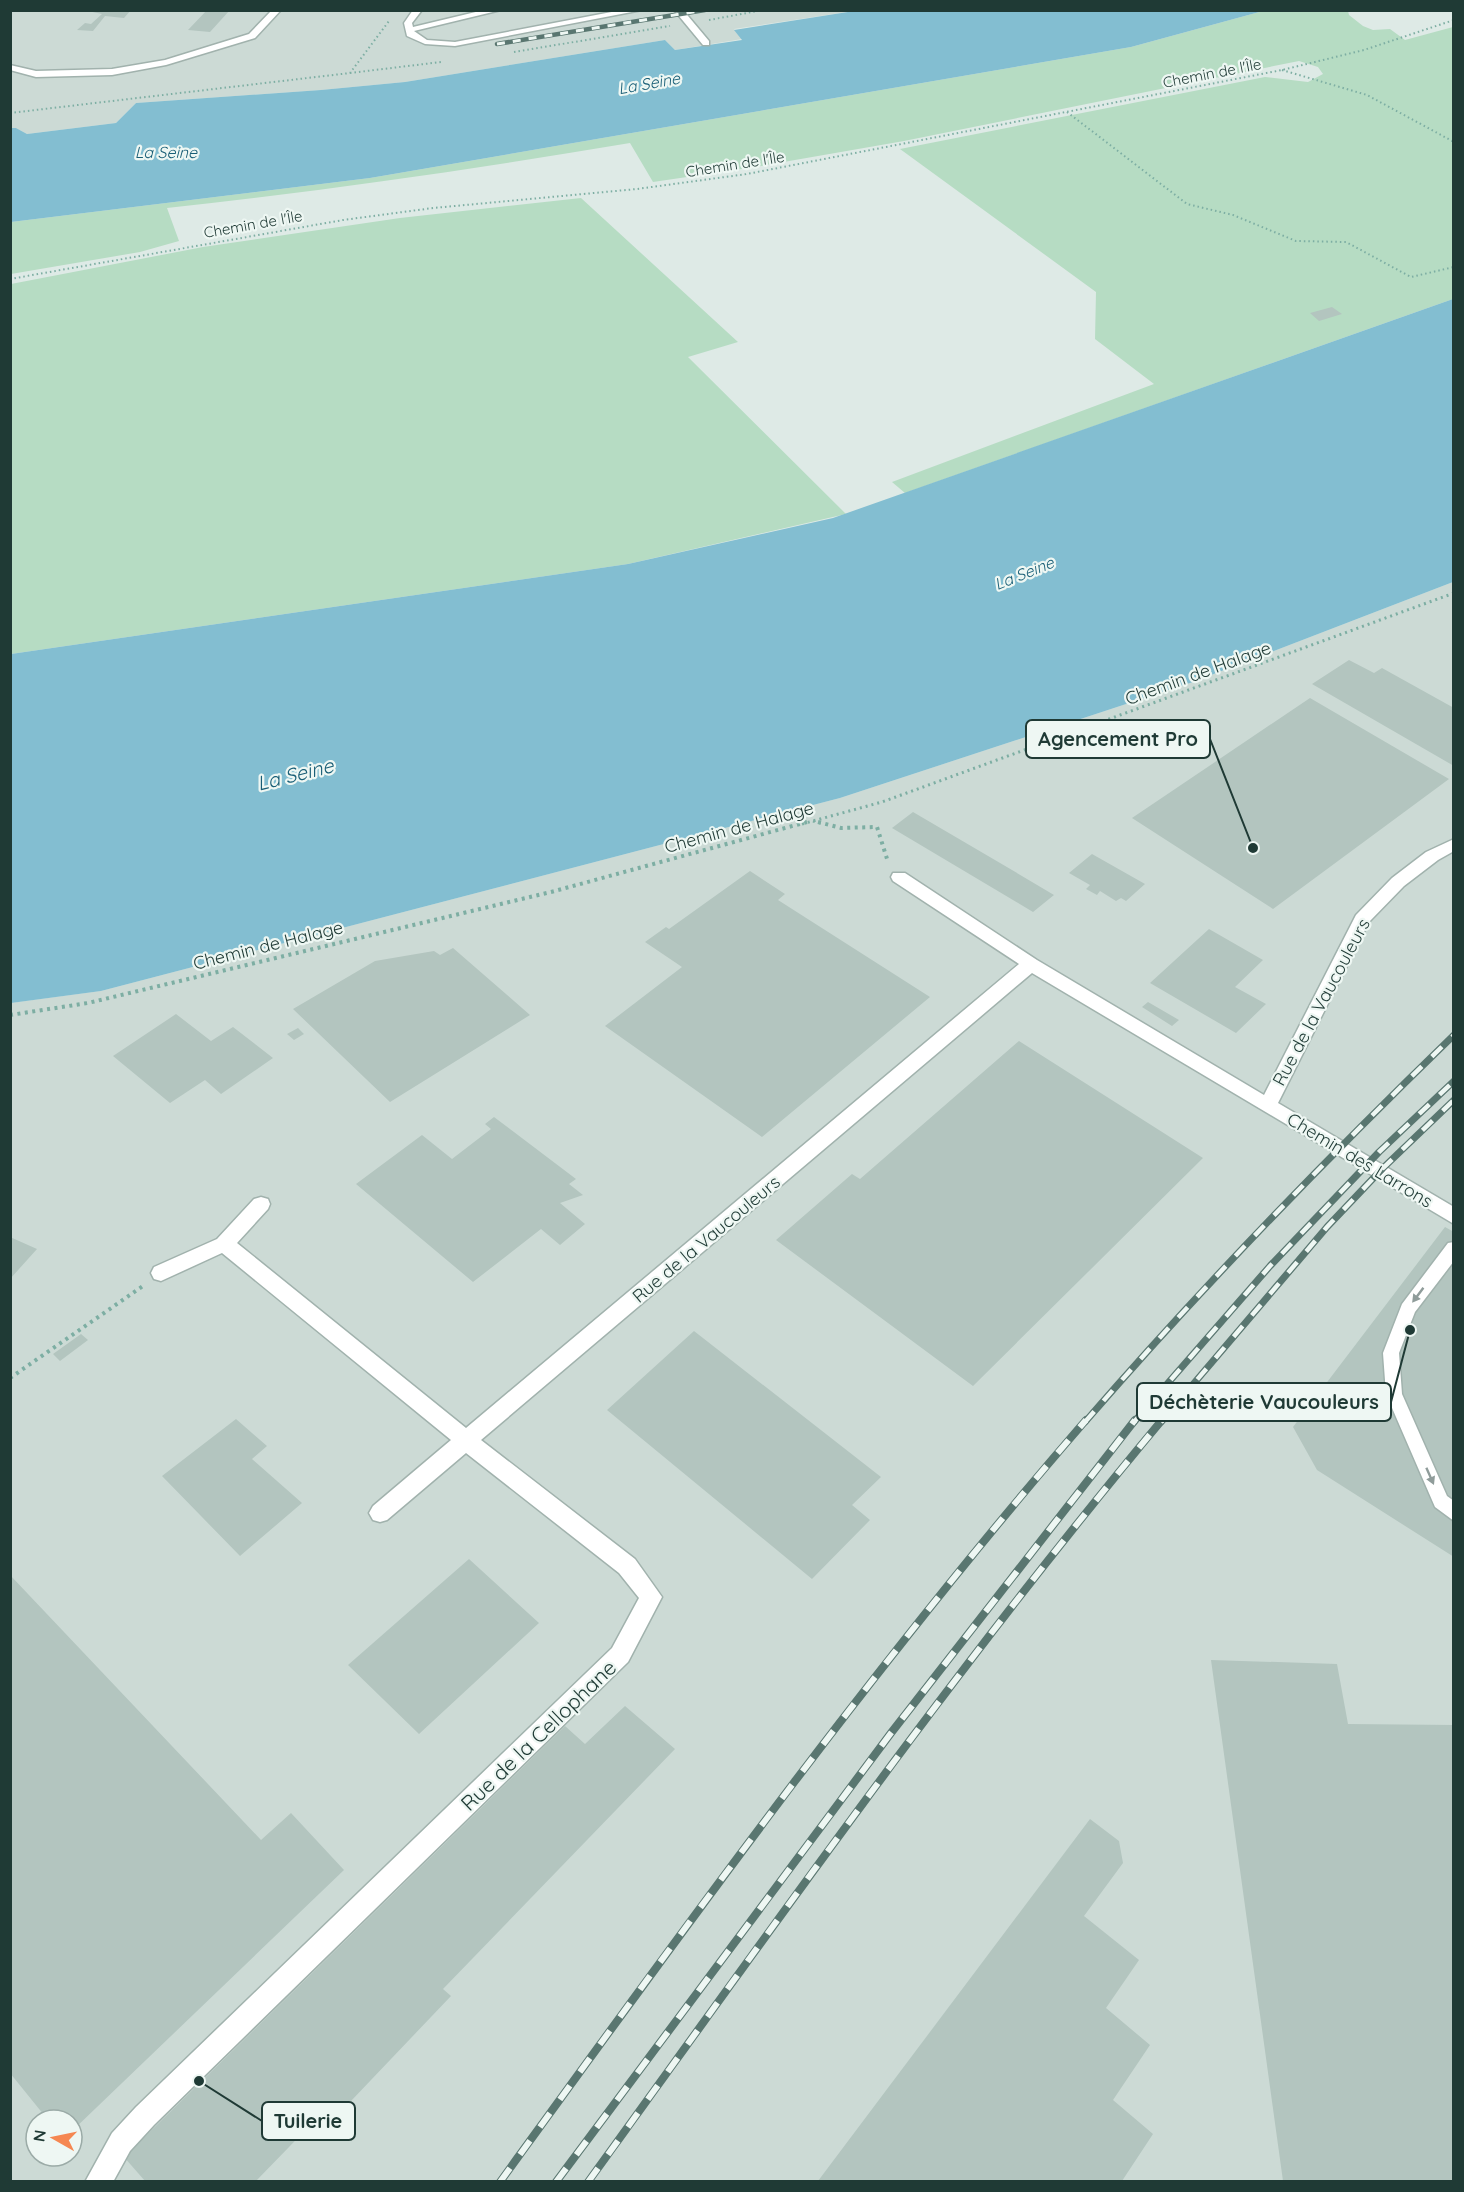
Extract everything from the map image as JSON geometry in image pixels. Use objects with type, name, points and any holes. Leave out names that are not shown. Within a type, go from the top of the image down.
[{"type":"street","name":"Rue de la Vaucouleurs","points":[[898,878],[1031,964],[1268,1104],[1362,919],[1398,882],[1432,856],[1454,844]]},
{"type":"street","name":"Rue de la Vaucouleurs","points":[[380,1513],[1031,964]]},
{"type":"street","name":"Chemin des Larrons","points":[[1268,1104],[1454,1217]]},
{"type":"street","points":[[161,1273],[224,1244],[261,1204]]},
{"type":"street","name":"Rue de la Cellophane","points":[[98,2181],[121,2142],[146,2116],[620,1655],[651,1597],[627,1566],[467,1441],[224,1244]]},
{"type":"lane","points":[[10,67],[36,74],[112,72],[166,62],[252,36],[277,10]]},
{"type":"lane","points":[[418,10],[408,23],[410,34],[425,42],[455,44],[638,10]]},
{"type":"lane","points":[[409,30],[497,10]]},
{"type":"lane","points":[[678,10],[706,43]]},
{"type":"lane","points":[[1454,1248],[1408,1308],[1391,1353],[1394,1394],[1441,1501],[1454,1513]]},
{"type":"path","points":[[10,113],[350,73],[390,19]]},
{"type":"path","name":"Chemin de l'Île","points":[[10,279],[343,220],[433,208],[637,189],[747,174],[1282,70],[1364,51],[1454,20]]},
{"type":"path","points":[[1282,70],[1367,95],[1454,142]]},
{"type":"path","points":[[1066,111],[1187,204],[1233,215],[1296,242],[1347,242],[1411,277],[1454,267]]},
{"type":"path","name":"Chemin de Halage","points":[[10,1015],[88,1003],[551,892],[882,802],[1454,593]]},
{"type":"path","points":[[813,821],[841,828],[877,827],[888,862],[898,878]]},
{"type":"path","points":[[10,1378],[161,1273]]},
{"type":"shaded area","points":[[10,11],[854,11],[734,29],[742,39],[675,50],[665,40],[405,82],[136,103],[116,123],[27,134],[11,128]]},
{"type":"shaded area","points":[[1453,582],[1453,2181],[11,2181],[10,1003],[101,991],[840,798],[1193,682]]},
{"type":"green space","points":[[1263,11],[1348,11],[1349,15],[1363,26],[1373,30],[1390,29],[1405,40],[1453,27],[1453,299],[905,493],[892,482],[1154,384],[1095,339],[1096,292],[900,149],[1265,77],[1308,82],[1323,74],[1318,67],[1299,61],[904,141],[653,182],[630,143],[399,179],[167,208],[179,241],[140,252],[11,274],[11,222],[370,178],[1131,47]]},
{"type":"green space","points":[[581,198],[738,342],[688,357],[846,514],[628,564],[11,654],[11,284],[203,247],[400,218]]},
{"type":"water","name":"La Seine","points":[[854,11],[1263,11],[1131,47],[370,178],[11,222],[10,128],[16,128],[27,134],[116,123],[136,103],[405,82],[665,40],[675,50],[742,40],[734,30]]},
{"type":"water","points":[[1453,299],[1453,582],[1193,682],[840,798],[101,991],[11,1003],[11,654],[628,564],[833,518]]},
{"type":"building","points":[[83,10],[131,10],[124,18],[105,16],[93,31],[77,30],[85,23],[91,24],[102,14]]},
{"type":"building","points":[[207,10],[230,10],[210,32],[188,30]]},
{"type":"building","points":[[1332,307],[1342,314],[1319,321],[1310,313]]},
{"type":"building","points":[[1349,660],[1374,673],[1382,668],[1454,708],[1454,766],[1312,684]]},
{"type":"building","points":[[1310,698],[1449,779],[1273,909],[1132,818]]},
{"type":"building","points":[[913,812],[1054,895],[1033,912],[892,828]]},
{"type":"building","points":[[1092,854],[1145,884],[1126,901],[1121,898],[1116,901],[1100,891],[1097,895],[1086,889],[1090,885],[1069,873]]},
{"type":"building","points":[[750,871],[785,894],[778,900],[930,997],[762,1137],[605,1026],[682,967],[645,942],[666,927],[669,929]]},
{"type":"building","points":[[1209,929],[1263,960],[1235,987],[1266,1004],[1236,1033],[1150,983]]},
{"type":"building","points":[[453,948],[530,1015],[390,1102],[293,1009],[375,961],[434,951],[440,955]]},
{"type":"building","points":[[1148,1002],[1179,1020],[1172,1026],[1142,1007]]},
{"type":"building","points":[[176,1014],[211,1041],[233,1027],[273,1058],[221,1094],[205,1080],[170,1103],[113,1056]]},
{"type":"building","points":[[298,1028],[304,1034],[294,1040],[287,1034]]},
{"type":"building","points":[[1019,1041],[1203,1158],[973,1386],[776,1240],[852,1174],[860,1179]]},
{"type":"building","points":[[494,1117],[576,1179],[569,1184],[583,1195],[560,1203],[585,1224],[560,1245],[541,1229],[473,1282],[356,1184],[422,1135],[452,1159],[491,1129],[485,1124]]},
{"type":"building","points":[[1445,1227],[1454,1232],[1454,1557],[1317,1470],[1293,1427]]},
{"type":"building","points":[[10,1237],[37,1249],[10,1279]]},
{"type":"building","points":[[694,1331],[881,1477],[852,1505],[870,1520],[812,1579],[607,1410]]},
{"type":"building","points":[[81,1334],[88,1340],[60,1361],[53,1354]]},
{"type":"building","points":[[236,1419],[267,1446],[252,1459],[302,1503],[240,1556],[162,1476]]},
{"type":"building","points":[[469,1559],[539,1623],[419,1734],[348,1665]]},
{"type":"building","points":[[10,1575],[261,1840],[291,1813],[344,1870],[84,2119],[84,2108],[38,2108],[10,2073]]},
{"type":"building","points":[[1211,1660],[1337,1664],[1348,1724],[1454,1725],[1454,2181],[1283,2181]]},
{"type":"building","points":[[625,1706],[675,1749],[443,1989],[451,1996],[331,2122],[323,2112],[256,2181],[145,2181],[124,2157],[565,1726],[585,1744]]},
{"type":"building","points":[[1090,1819],[1119,1841],[1123,1863],[1084,1916],[1139,1960],[1106,2008],[1150,2045],[1113,2100],[1153,2134],[1122,2181],[818,2181]]},
{"type":"railway","points":[[497,44],[705,10]]},
{"type":"railway","points":[[1085,1422],[1265,1224],[1454,1035]]},
{"type":"railway","points":[[1134,1422],[1270,1266],[1379,1152],[1454,1081]]},
{"type":"railway","points":[[1161,1422],[1327,1227],[1383,1168],[1454,1100]]},
{"type":"railway","points":[[500,2182],[641,1988],[858,1699],[932,1605],[1086,1420]]},
{"type":"railway","points":[[556,2182],[891,1733],[1135,1420]]},
{"type":"railway","points":[[588,2182],[940,1700],[1086,1512],[1162,1420]]},
{"type":"place","name":"Agencement Pro","points":[[1253,848]]},
{"type":"place","name":"Déchèterie Vaucouleurs","points":[[1410,1330]]},
{"type":"place","name":"Tuilerie","points":[[199,2081]]}]
